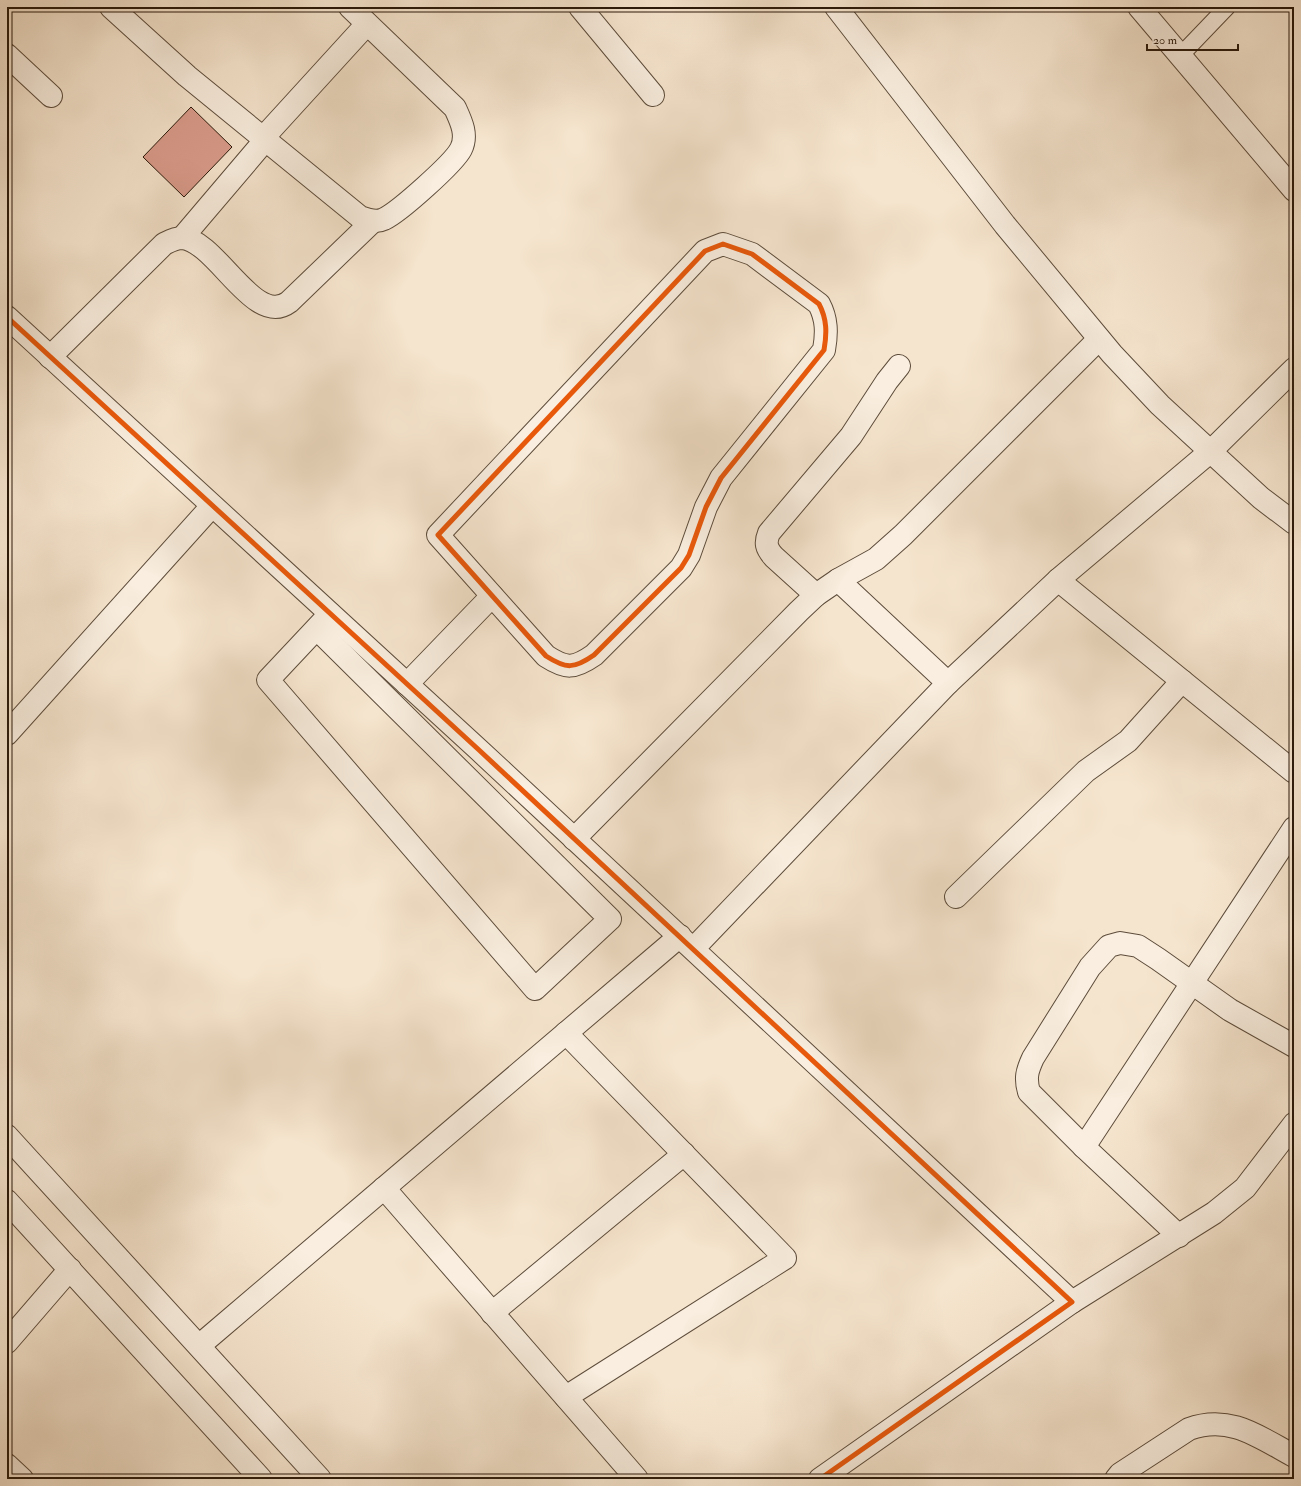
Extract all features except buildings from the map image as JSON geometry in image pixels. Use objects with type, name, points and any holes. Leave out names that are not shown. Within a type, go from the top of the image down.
[{"type":"street","points":[[111,7],[187,76],[360,217],[373,221],[384,220],[451,164],[462,148],[464,127],[455,108],[350,7]]},
{"type":"street","points":[[580,7],[653,95]]},
{"type":"street","points":[[836,7],[1005,224],[1099,339],[1160,405],[1261,498],[1294,523]]},
{"type":"street","points":[[1139,7],[1294,190]]},
{"type":"street","points":[[182,238],[261,145],[263,138],[367,24]]},
{"type":"street","points":[[7,55],[51,96]]},
{"type":"street","points":[[50,357],[164,244],[173,239],[182,238],[203,248],[259,302],[275,308],[284,306],[289,302],[373,221]]},
{"type":"street","points":[[723,244],[752,254],[818,304],[824,314],[826,324],[824,350],[721,478],[706,506],[689,556],[681,568],[594,655],[580,664],[569,666],[558,664],[546,656],[492,596],[438,535],[706,251],[723,244]]},
{"type":"street","points":[[7,317],[212,506],[324,622],[459,769],[610,919],[535,989],[268,680],[324,622]]},
{"type":"street","points":[[574,839],[816,595],[838,580],[876,559],[903,535],[1099,339]]},
{"type":"street","points":[[816,595],[774,557],[768,550],[765,542],[769,533],[851,436],[887,381],[899,366]]},
{"type":"street","points":[[200,1346],[566,1033],[687,942],[948,683],[1058,580],[1211,451],[1294,369]]},
{"type":"street","points":[[7,734],[212,506]]},
{"type":"street","points":[[838,580],[948,683]]},
{"type":"street","points":[[1058,580],[1294,772]]},
{"type":"street","points":[[407,684],[492,596]]},
{"type":"street","points":[[324,622],[407,684],[687,942],[1072,1302]]},
{"type":"street","points":[[956,897],[1086,771],[1128,741],[1182,681]]},
{"type":"street","points":[[459,769],[479,750]]},
{"type":"street","points":[[1084,1147],[1294,828]]},
{"type":"street","points":[[1179,1236],[1084,1147],[1029,1092],[1026,1082],[1026,1071],[1033,1058],[1090,967],[1109,946],[1120,943],[1138,946],[1192,982],[1230,1010],[1294,1046]]},
{"type":"street","points":[[566,1033],[785,1258],[566,1398]]},
{"type":"street","points":[[820,1479],[1072,1302],[1214,1213],[1245,1188],[1294,1124]]},
{"type":"street","points":[[7,1136],[320,1479]]},
{"type":"street","points":[[492,1313],[684,1154]]},
{"type":"street","points":[[384,1188],[637,1479]]},
{"type":"street","points":[[7,1201],[261,1479]]},
{"type":"street","points":[[7,1342],[70,1269]]},
{"type":"street","points":[[1116,1479],[1120,1474],[1189,1429],[1202,1424],[1214,1423],[1240,1427],[1294,1456]]},
{"type":"street","points":[[7,1465],[22,1479]]},
{"type":"lane","points":[[1180,56],[1227,7]]},
{"type":"cycle path","points":[[723,244],[752,254],[819,304],[824,315],[826,326],[824,350],[721,478],[706,507],[689,555],[681,568],[594,655],[575,665],[570,666],[559,663],[546,656],[438,535],[705,251],[723,244]]},
{"type":"cycle path","points":[[7,317],[479,750],[1072,1302],[820,1479]]}]
